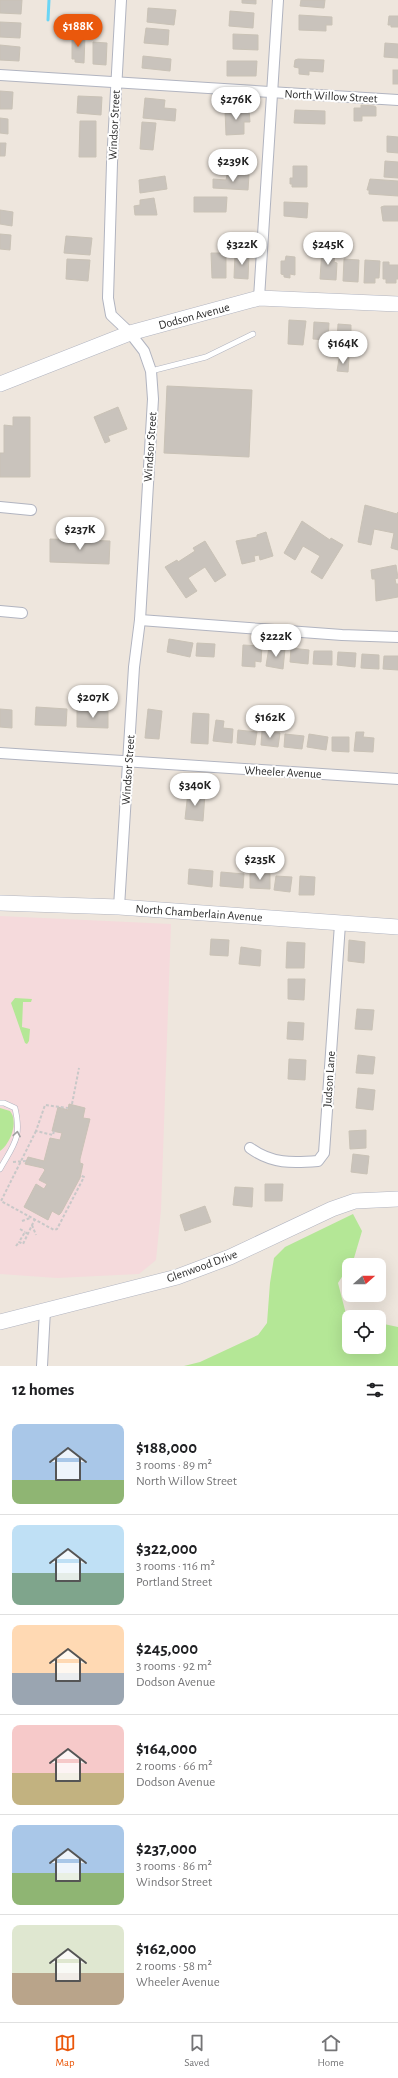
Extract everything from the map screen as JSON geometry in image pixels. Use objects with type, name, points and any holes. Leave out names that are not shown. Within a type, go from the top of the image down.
[{"type":"street","name":"Windsor Street","points":[[119,907],[134,667],[140,620],[153,399],[151,371],[144,351],[130,333],[111,315],[108,298],[116,82],[121,0]]},
{"type":"street","points":[[259,298],[278,0]]},
{"type":"street","name":"North Willow Street","points":[[0,75],[398,100]]},
{"type":"street","name":"Dodson Avenue","points":[[0,384],[130,333],[259,298],[398,304]]},
{"type":"street","points":[[0,507],[31,510]]},
{"type":"street","points":[[0,611],[22,613]]},
{"type":"street","points":[[140,620],[342,635],[398,637]]},
{"type":"street","name":"Wheeler Avenue","points":[[0,754],[398,778]]},
{"type":"street","name":"North Chamberlain Avenue","points":[[0,903],[119,907],[398,927]]},
{"type":"street","name":"Judson Lane","points":[[250,1148],[262,1157],[288,1163],[318,1161],[324,1153],[340,924]]},
{"type":"street","name":"Glenwood Drive","points":[[0,1322],[177,1277],[230,1257],[332,1209],[355,1201],[398,1199]]},
{"type":"street","points":[[42,1366],[45,1310]]},
{"type":"lane","points":[[151,371],[206,357],[253,334]]},
{"type":"lane","points":[[0,1103],[4,1102],[15,1108],[18,1120],[18,1137],[0,1169]]},
{"type":"path","points":[[72,1104],[79,1068]]},
{"type":"path","points":[[68,1108],[45,1104],[36,1131],[1,1201],[54,1230],[57,1229],[84,1177],[80,1175]]},
{"type":"path","points":[[36,1131],[53,1135],[54,1131]]},
{"type":"path","points":[[4,1163],[22,1160],[26,1161]]},
{"type":"path","points":[[22,1221],[31,1217]]},
{"type":"path","points":[[19,1242],[23,1244],[35,1220]]},
{"type":"path","points":[[32,1226],[36,1235]]},
{"type":"path","points":[[20,1229],[28,1234]]},
{"type":"path","points":[[16,1246],[24,1232]]},
{"type":"shaded area","points":[[0,916],[171,924],[161,1210],[156,1260],[139,1274],[57,1278],[0,1274]]},
{"type":"green space","points":[[15,998],[32,999],[31,1002],[23,1002],[22,1027],[30,1029],[29,1041],[27,1044],[25,1043],[11,1003]]},
{"type":"green space","points":[[0,1108],[10,1111],[14,1121],[10,1138],[4,1148],[0,1151]]},
{"type":"green space","points":[[353,1214],[362,1231],[354,1258],[342,1258],[342,1277],[338,1283],[345,1310],[342,1310],[342,1354],[386,1354],[386,1324],[398,1327],[398,1366],[184,1366],[200,1362],[258,1335],[267,1323],[270,1283],[274,1258],[285,1247]]},
{"type":"building","points":[[0,0],[22,0],[21,14],[0,13]]},
{"type":"building","points":[[242,0],[256,0],[256,4],[242,3]]},
{"type":"building","points":[[301,0],[325,0],[324,8],[300,6]]},
{"type":"building","points":[[148,8],[176,10],[174,25],[147,22]]},
{"type":"building","points":[[230,11],[254,13],[253,28],[229,26]]},
{"type":"building","points":[[299,15],[332,17],[332,25],[326,25],[326,31],[299,30]]},
{"type":"building","points":[[389,16],[398,16],[398,27],[391,27],[391,25],[388,25]]},
{"type":"building","points":[[0,22],[21,23],[20,38],[0,37]]},
{"type":"building","points":[[146,28],[169,30],[168,45],[144,43]]},
{"type":"building","points":[[233,34],[258,35],[258,50],[233,49]]},
{"type":"building","points":[[72,35],[85,36],[84,63],[75,62],[75,59],[72,59]]},
{"type":"building","points":[[93,42],[107,43],[106,65],[93,64]]},
{"type":"building","points":[[385,43],[398,44],[398,58],[384,57]]},
{"type":"building","points":[[0,45],[20,47],[19,61],[0,60]]},
{"type":"building","points":[[143,56],[171,59],[170,71],[142,68]]},
{"type":"building","points":[[295,60],[324,60],[323,72],[309,71],[309,75],[299,74],[299,68],[294,67]]},
{"type":"building","points":[[227,61],[257,61],[256,76],[227,76]]},
{"type":"building","points":[[393,70],[398,70],[398,84],[393,84]]},
{"type":"building","points":[[0,91],[13,92],[12,109],[0,109]]},
{"type":"building","points":[[78,96],[102,97],[101,115],[77,113]]},
{"type":"building","points":[[145,98],[165,100],[164,108],[176,109],[175,121],[143,118]]},
{"type":"building","points":[[361,105],[376,107],[376,116],[362,116],[362,121],[354,121],[354,108],[361,108]]},
{"type":"building","points":[[249,109],[250,122],[244,122],[244,134],[226,135],[225,110]]},
{"type":"building","points":[[295,110],[325,111],[325,124],[294,123]]},
{"type":"building","points":[[0,118],[8,119],[8,134],[0,133]]},
{"type":"building","points":[[80,121],[96,121],[96,157],[79,157]]},
{"type":"building","points":[[142,122],[156,123],[153,150],[140,149]]},
{"type":"building","points":[[387,136],[398,137],[398,153],[387,152]]},
{"type":"building","points":[[0,143],[6,143],[5,156],[0,156]]},
{"type":"building","points":[[385,161],[398,162],[398,178],[384,177]]},
{"type":"building","points":[[293,166],[307,166],[307,187],[292,187],[292,184],[290,184],[290,178],[293,178]]},
{"type":"building","points":[[227,175],[249,175],[248,190],[213,188],[213,179],[226,180]]},
{"type":"building","points":[[165,176],[167,189],[140,193],[139,180]]},
{"type":"building","points":[[370,179],[398,181],[398,196],[369,194],[369,190],[367,190]]},
{"type":"building","points":[[194,197],[227,197],[226,212],[194,212]]},
{"type":"building","points":[[154,198],[157,215],[135,215],[134,206],[140,205],[140,200]]},
{"type":"building","points":[[284,202],[308,203],[307,218],[284,216]]},
{"type":"building","points":[[398,206],[398,221],[383,221],[381,207]]},
{"type":"building","points":[[0,210],[13,212],[12,226],[0,224]]},
{"type":"building","points":[[0,234],[11,235],[10,250],[0,249]]},
{"type":"building","points":[[66,236],[92,238],[90,255],[64,253]]},
{"type":"building","points":[[322,249],[329,249],[329,255],[335,255],[334,262],[337,263],[336,280],[320,279]]},
{"type":"building","points":[[211,253],[226,253],[226,278],[212,278]]},
{"type":"building","points":[[235,254],[249,254],[248,279],[234,278]]},
{"type":"building","points":[[286,256],[295,257],[295,275],[290,274],[290,278],[284,277],[284,275],[281,274],[281,261],[285,261]]},
{"type":"building","points":[[67,259],[90,260],[88,281],[66,279]]},
{"type":"building","points":[[344,259],[359,260],[358,282],[343,281]]},
{"type":"building","points":[[365,260],[380,261],[379,278],[375,278],[375,283],[364,283]]},
{"type":"building","points":[[383,262],[389,262],[389,265],[398,265],[398,279],[396,279],[396,283],[386,283],[386,279],[383,279]]},
{"type":"building","points":[[289,320],[306,321],[303,345],[288,344]]},
{"type":"building","points":[[314,322],[329,323],[328,340],[313,339]]},
{"type":"building","points":[[338,324],[351,325],[351,342],[337,341]]},
{"type":"building","points":[[345,357],[349,358],[348,372],[337,371],[339,359],[345,359]]},
{"type":"building","points":[[167,386],[252,390],[249,457],[164,453]]},
{"type":"building","points":[[118,407],[127,429],[108,436],[110,441],[105,443],[94,417]]},
{"type":"building","points":[[13,417],[30,417],[30,477],[0,477],[0,453],[4,453],[4,425],[13,426]]},
{"type":"building","points":[[365,505],[397,514],[398,512],[398,550],[391,548],[394,533],[374,529],[371,545],[358,542]]},
{"type":"building","points":[[302,521],[330,540],[331,538],[343,545],[322,579],[311,572],[320,556],[303,546],[295,560],[284,553]]},
{"type":"building","points":[[266,532],[273,556],[260,560],[259,555],[254,556],[255,561],[242,564],[236,541],[257,537],[257,535]]},
{"type":"building","points":[[50,539],[110,541],[109,564],[50,562]]},
{"type":"building","points":[[205,541],[226,575],[215,582],[205,567],[188,578],[197,591],[186,598],[165,567],[177,560],[178,562],[195,551],[193,548]]},
{"type":"building","points":[[396,565],[398,578],[395,579],[396,584],[398,584],[398,597],[376,601],[375,579],[372,579],[371,570]]},
{"type":"building","points":[[169,639],[193,643],[190,657],[167,652]]},
{"type":"building","points":[[197,643],[215,644],[214,657],[196,656]]},
{"type":"building","points":[[243,645],[262,646],[261,662],[255,661],[255,667],[242,666]]},
{"type":"building","points":[[269,647],[285,649],[283,669],[266,666]]},
{"type":"building","points":[[291,648],[309,650],[308,664],[290,662]]},
{"type":"building","points":[[314,651],[332,651],[332,665],[313,664]]},
{"type":"building","points":[[338,652],[356,653],[355,667],[337,665]]},
{"type":"building","points":[[362,654],[379,655],[379,669],[361,668]]},
{"type":"building","points":[[384,656],[398,656],[398,670],[383,669]]},
{"type":"building","points":[[36,707],[67,709],[66,726],[35,725]]},
{"type":"building","points":[[0,709],[12,710],[12,728],[0,727]]},
{"type":"building","points":[[148,709],[162,711],[159,739],[145,738]]},
{"type":"building","points":[[77,710],[108,710],[108,728],[77,727]]},
{"type":"building","points":[[193,713],[209,714],[208,744],[191,743]]},
{"type":"building","points":[[216,720],[224,721],[223,728],[233,729],[232,743],[213,741]]},
{"type":"building","points":[[238,730],[257,732],[255,745],[237,743]]},
{"type":"building","points":[[262,731],[280,733],[278,747],[261,745]]},
{"type":"building","points":[[356,732],[364,732],[363,737],[374,738],[373,752],[354,751]]},
{"type":"building","points":[[285,734],[304,736],[302,749],[284,747]]},
{"type":"building","points":[[309,734],[328,737],[326,750],[307,747]]},
{"type":"building","points":[[332,737],[349,737],[349,752],[332,751]]},
{"type":"building","points":[[188,792],[205,794],[203,821],[185,819]]},
{"type":"building","points":[[189,869],[213,871],[212,887],[188,884]]},
{"type":"building","points":[[221,872],[244,874],[243,888],[220,886]]},
{"type":"building","points":[[250,874],[270,874],[270,889],[250,888]]},
{"type":"building","points":[[276,876],[292,877],[290,892],[274,890]]},
{"type":"building","points":[[300,876],[315,877],[314,895],[299,895]]},
{"type":"building","points":[[211,939],[229,940],[228,956],[210,955]]},
{"type":"building","points":[[349,940],[365,942],[364,963],[348,961]]},
{"type":"building","points":[[287,942],[305,943],[304,968],[286,968]]},
{"type":"building","points":[[241,947],[261,950],[260,966],[239,964]]},
{"type":"building","points":[[288,979],[305,979],[304,1000],[288,999]]},
{"type":"building","points":[[357,1009],[374,1010],[372,1030],[355,1029]]},
{"type":"building","points":[[288,1022],[304,1023],[303,1040],[287,1039]]},
{"type":"building","points":[[358,1055],[375,1057],[373,1074],[356,1073]]},
{"type":"building","points":[[289,1059],[306,1060],[305,1080],[288,1079]]},
{"type":"building","points":[[358,1088],[375,1090],[373,1110],[356,1108]]},
{"type":"building","points":[[69,1104],[85,1108],[83,1118],[90,1119],[80,1159],[80,1163],[83,1164],[80,1178],[61,1213],[59,1215],[52,1211],[48,1220],[24,1207],[36,1184],[44,1189],[47,1184],[39,1180],[45,1170],[43,1168],[25,1164],[28,1157],[44,1161],[50,1138],[60,1140],[62,1133],[52,1131],[58,1107],[68,1110]]},
{"type":"building","points":[[366,1130],[366,1148],[350,1149],[349,1131]]},
{"type":"building","points":[[353,1154],[369,1156],[367,1174],[351,1172]]},
{"type":"building","points":[[265,1184],[283,1184],[282,1201],[265,1201]]},
{"type":"building","points":[[235,1187],[253,1188],[252,1207],[233,1205]]},
{"type":"building","points":[[205,1206],[211,1222],[185,1231],[180,1215]]},
{"type":"waterway","points":[[48,20],[49,0]]}]
